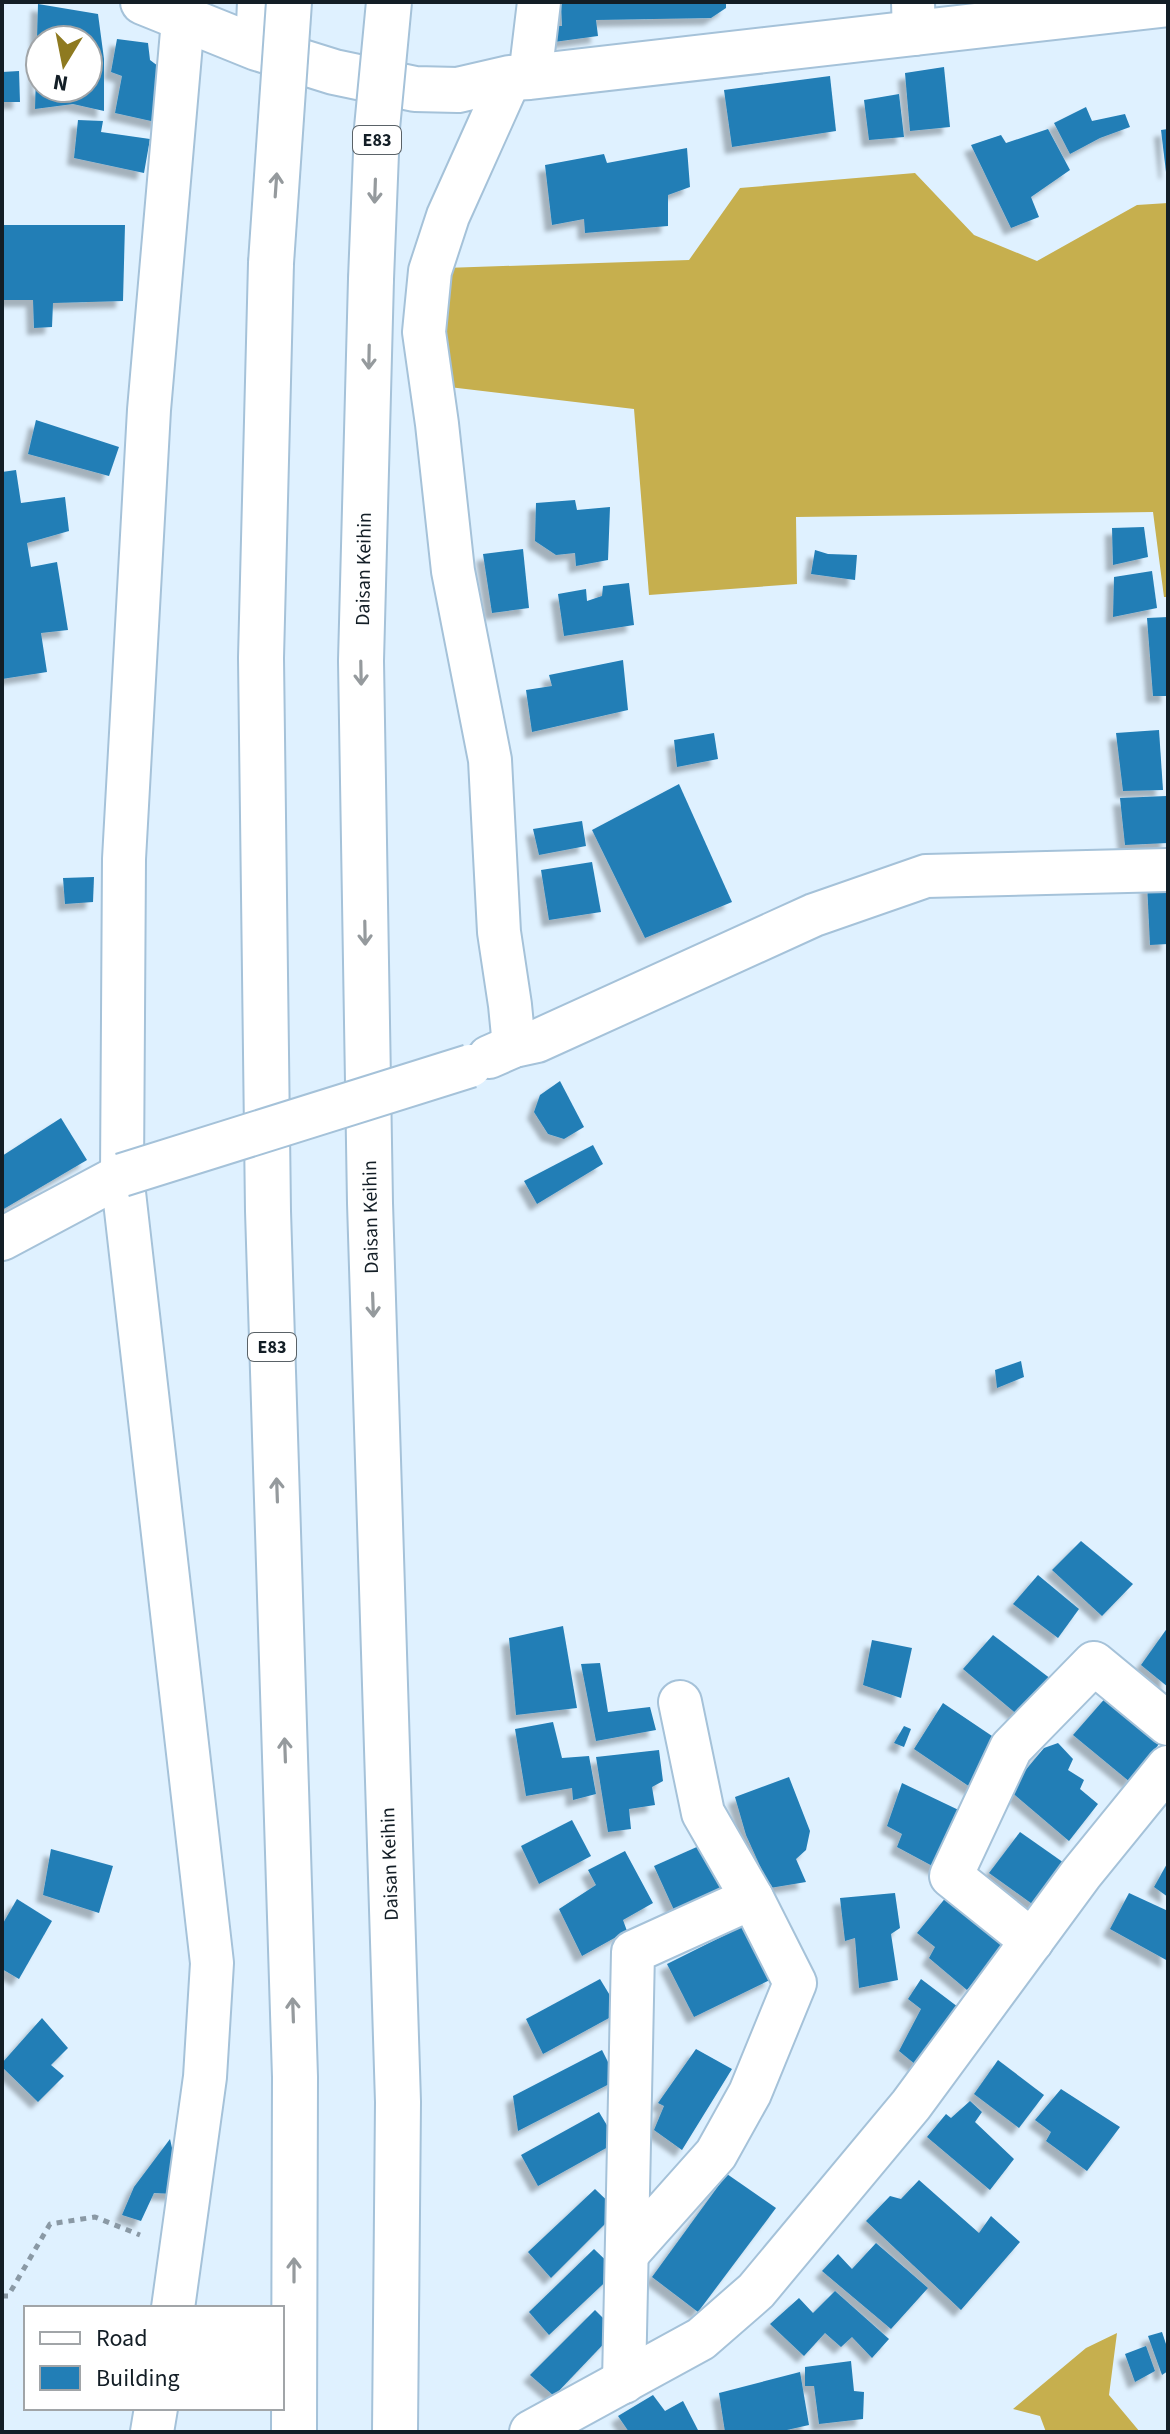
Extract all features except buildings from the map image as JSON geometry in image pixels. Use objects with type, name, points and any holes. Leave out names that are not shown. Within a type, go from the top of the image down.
[{"type":"main road","points":[[143,2],[257,48],[334,72],[415,89],[458,90],[913,18],[1168,4]]},
{"type":"main road","name":"E83","points":[[289,2],[271,263],[261,658],[268,1211],[295,2077],[294,2432]]},
{"type":"main road","name":"Daisan Keihin","points":[[389,2],[377,128],[361,661],[370,1219],[398,2102],[395,2432]]},
{"type":"street","points":[[257,48],[259,2]]},
{"type":"street","points":[[514,1046],[499,932],[490,760],[453,571],[424,332],[430,271],[448,216],[520,78],[539,2]]},
{"type":"street","points":[[173,2306],[205,2077],[212,1963],[122,1175],[126,828],[149,410],[183,20]]},
{"type":"street","points":[[2,1239],[122,1175],[470,1066],[514,1046],[537,1041],[814,915],[926,876],[1168,870]]},
{"type":"street","points":[[1032,1941],[951,1876],[1011,1748],[1094,1663],[1168,1724]]},
{"type":"street","points":[[627,2254],[716,2154],[750,2093],[795,1983],[752,1898],[703,1813],[680,1702]]},
{"type":"street","points":[[531,2432],[579,2421],[624,2382],[701,2339],[756,2291],[911,2105],[1081,1874],[1168,1767]]},
{"type":"street","points":[[624,2382],[633,1952],[752,1898]]},
{"type":"street","points":[[152,2432],[156,2410]]},
{"type":"path","points":[[2,2296],[8,2296],[50,2224],[95,2217],[181,2252]]},
{"type":"shaded area","points":[[915,173],[974,235],[1037,261],[1137,205],[1168,203],[1168,597],[1164,597],[1153,512],[796,517],[797,584],[649,595],[634,409],[449,387],[439,325],[445,268],[689,260],[740,188]]},
{"type":"shaded area","points":[[1117,2333],[1109,2395],[1140,2432],[1046,2432],[1040,2416],[1013,2409],[1086,2348]]}]
